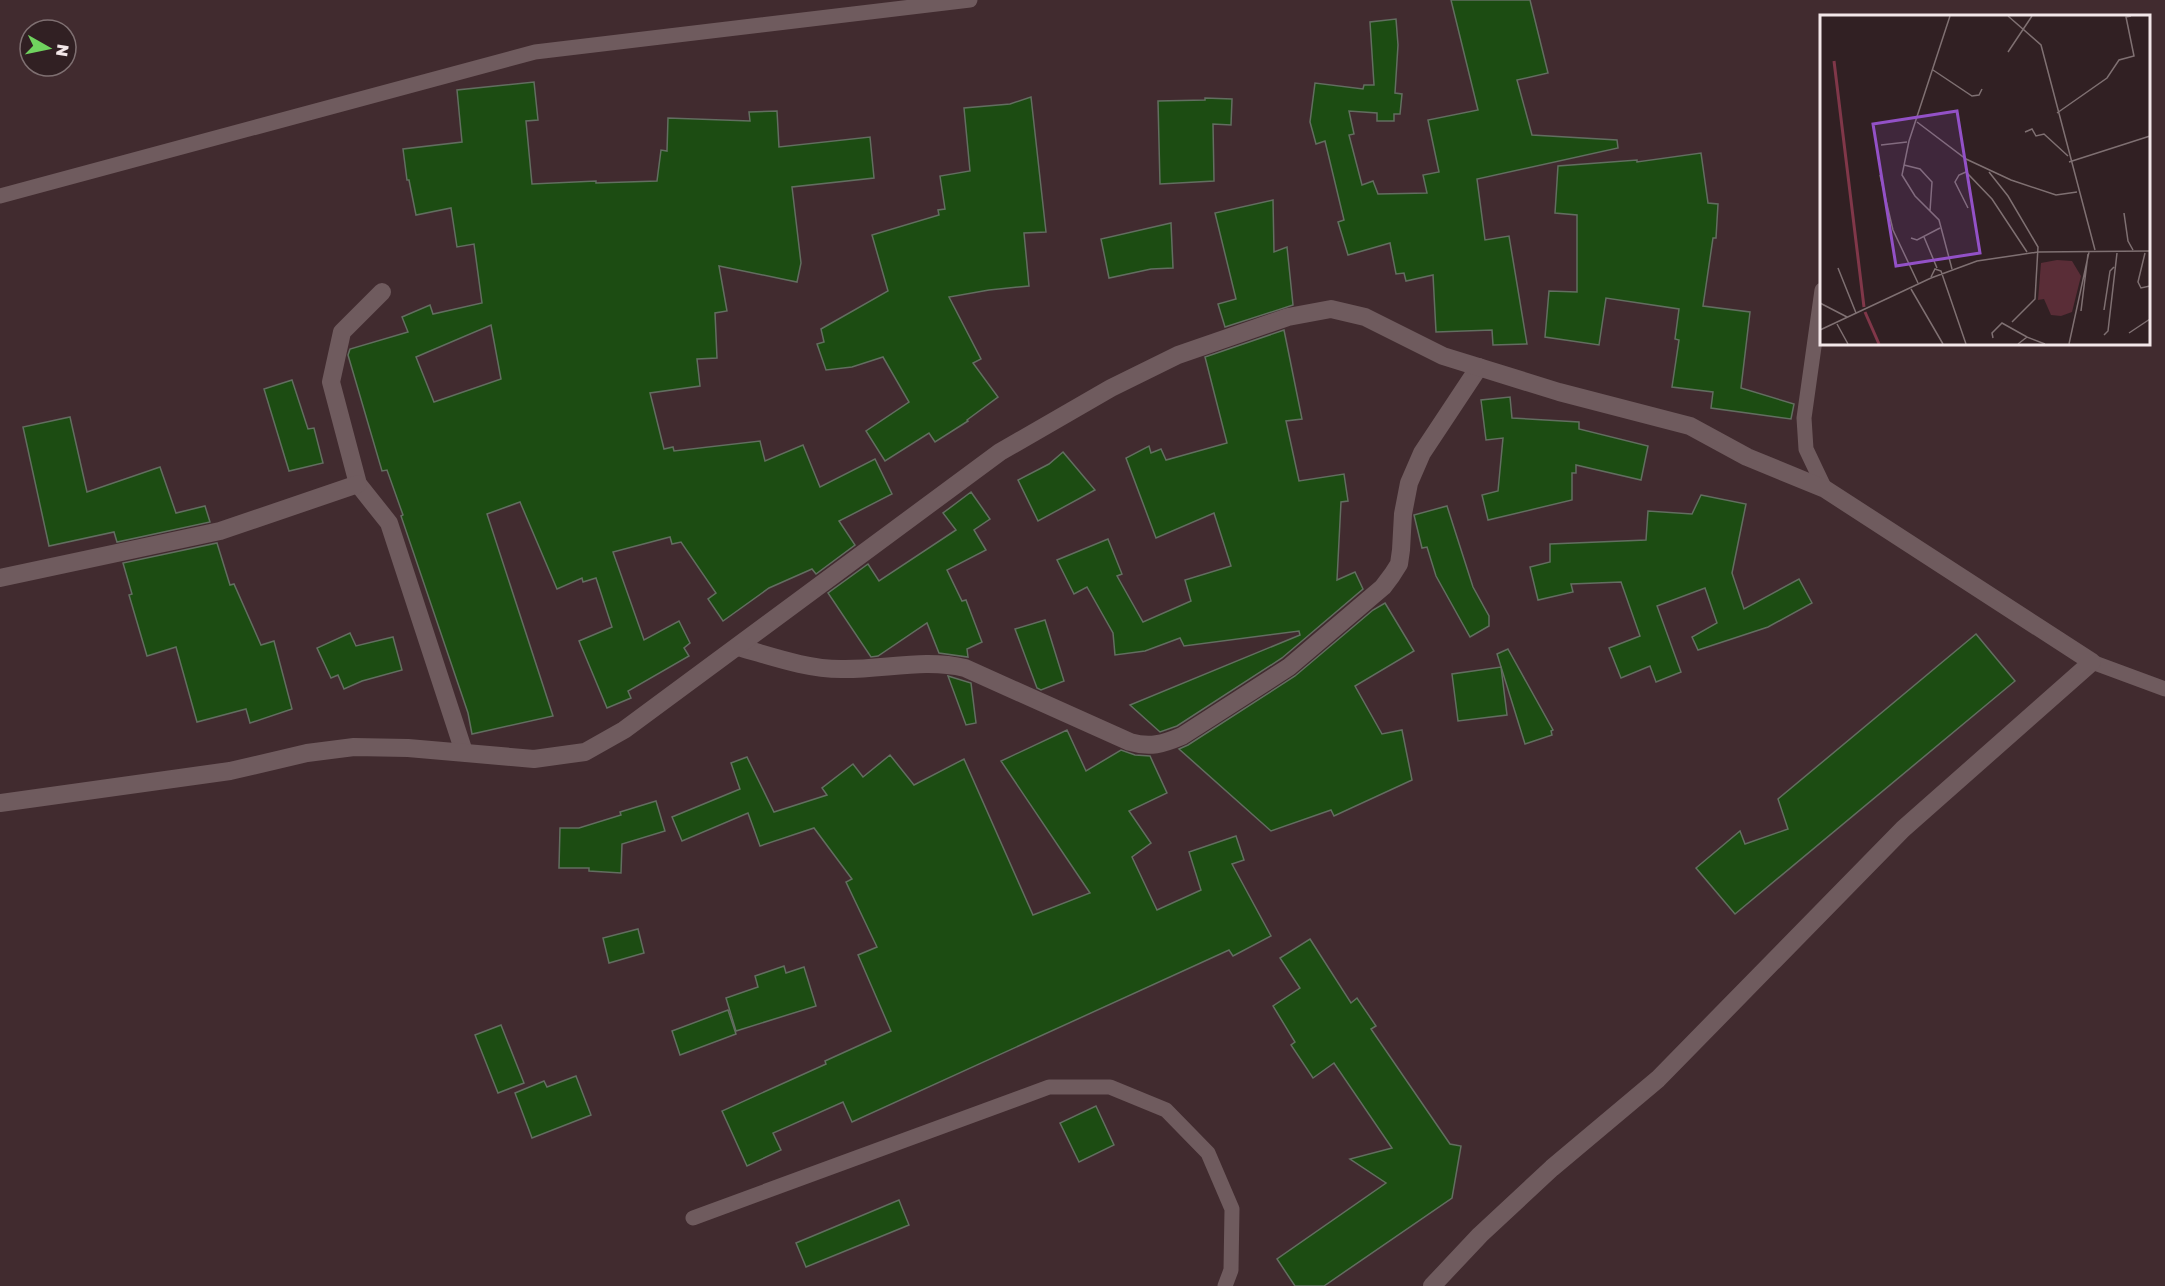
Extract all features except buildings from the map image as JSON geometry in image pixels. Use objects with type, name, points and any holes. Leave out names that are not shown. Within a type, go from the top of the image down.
[{"type":"street","points":[[382,292],[342,332],[331,382],[358,484],[389,523],[464,753]]},
{"type":"street","points":[[0,803],[230,771],[307,753],[354,747],[408,748],[534,759],[585,752],[624,730],[1000,452],[1111,388],[1178,355],[1288,317],[1331,309],[1365,317],[1443,356],[1559,392],[1690,426],[1747,457],[1825,489],[2092,662],[1903,829],[1658,1079],[1552,1168],[1480,1235],[1432,1286]]},
{"type":"street","points":[[738,646],[810,666],[840,669],[931,663],[950,664],[965,668],[1130,742],[1142,746],[1166,743],[1182,736],[1289,667],[1383,586],[1398,564],[1409,483],[1422,453],[1479,367]]},
{"type":"street","points":[[0,578],[219,531],[358,484]]},
{"type":"lane","points":[[0,196],[535,52],[970,0]]},
{"type":"lane","points":[[1820,298],[1804,418],[1806,449],[1825,489]]},
{"type":"lane","points":[[2092,662],[2165,689]]},
{"type":"lane","points":[[693,1218],[1049,1087],[1110,1087],[1166,1110],[1208,1153],[1232,1209],[1232,1270],[1225,1286]]},
{"type":"shaded area","points":[[0,0],[2165,0],[2165,1286],[0,1286]]}]
